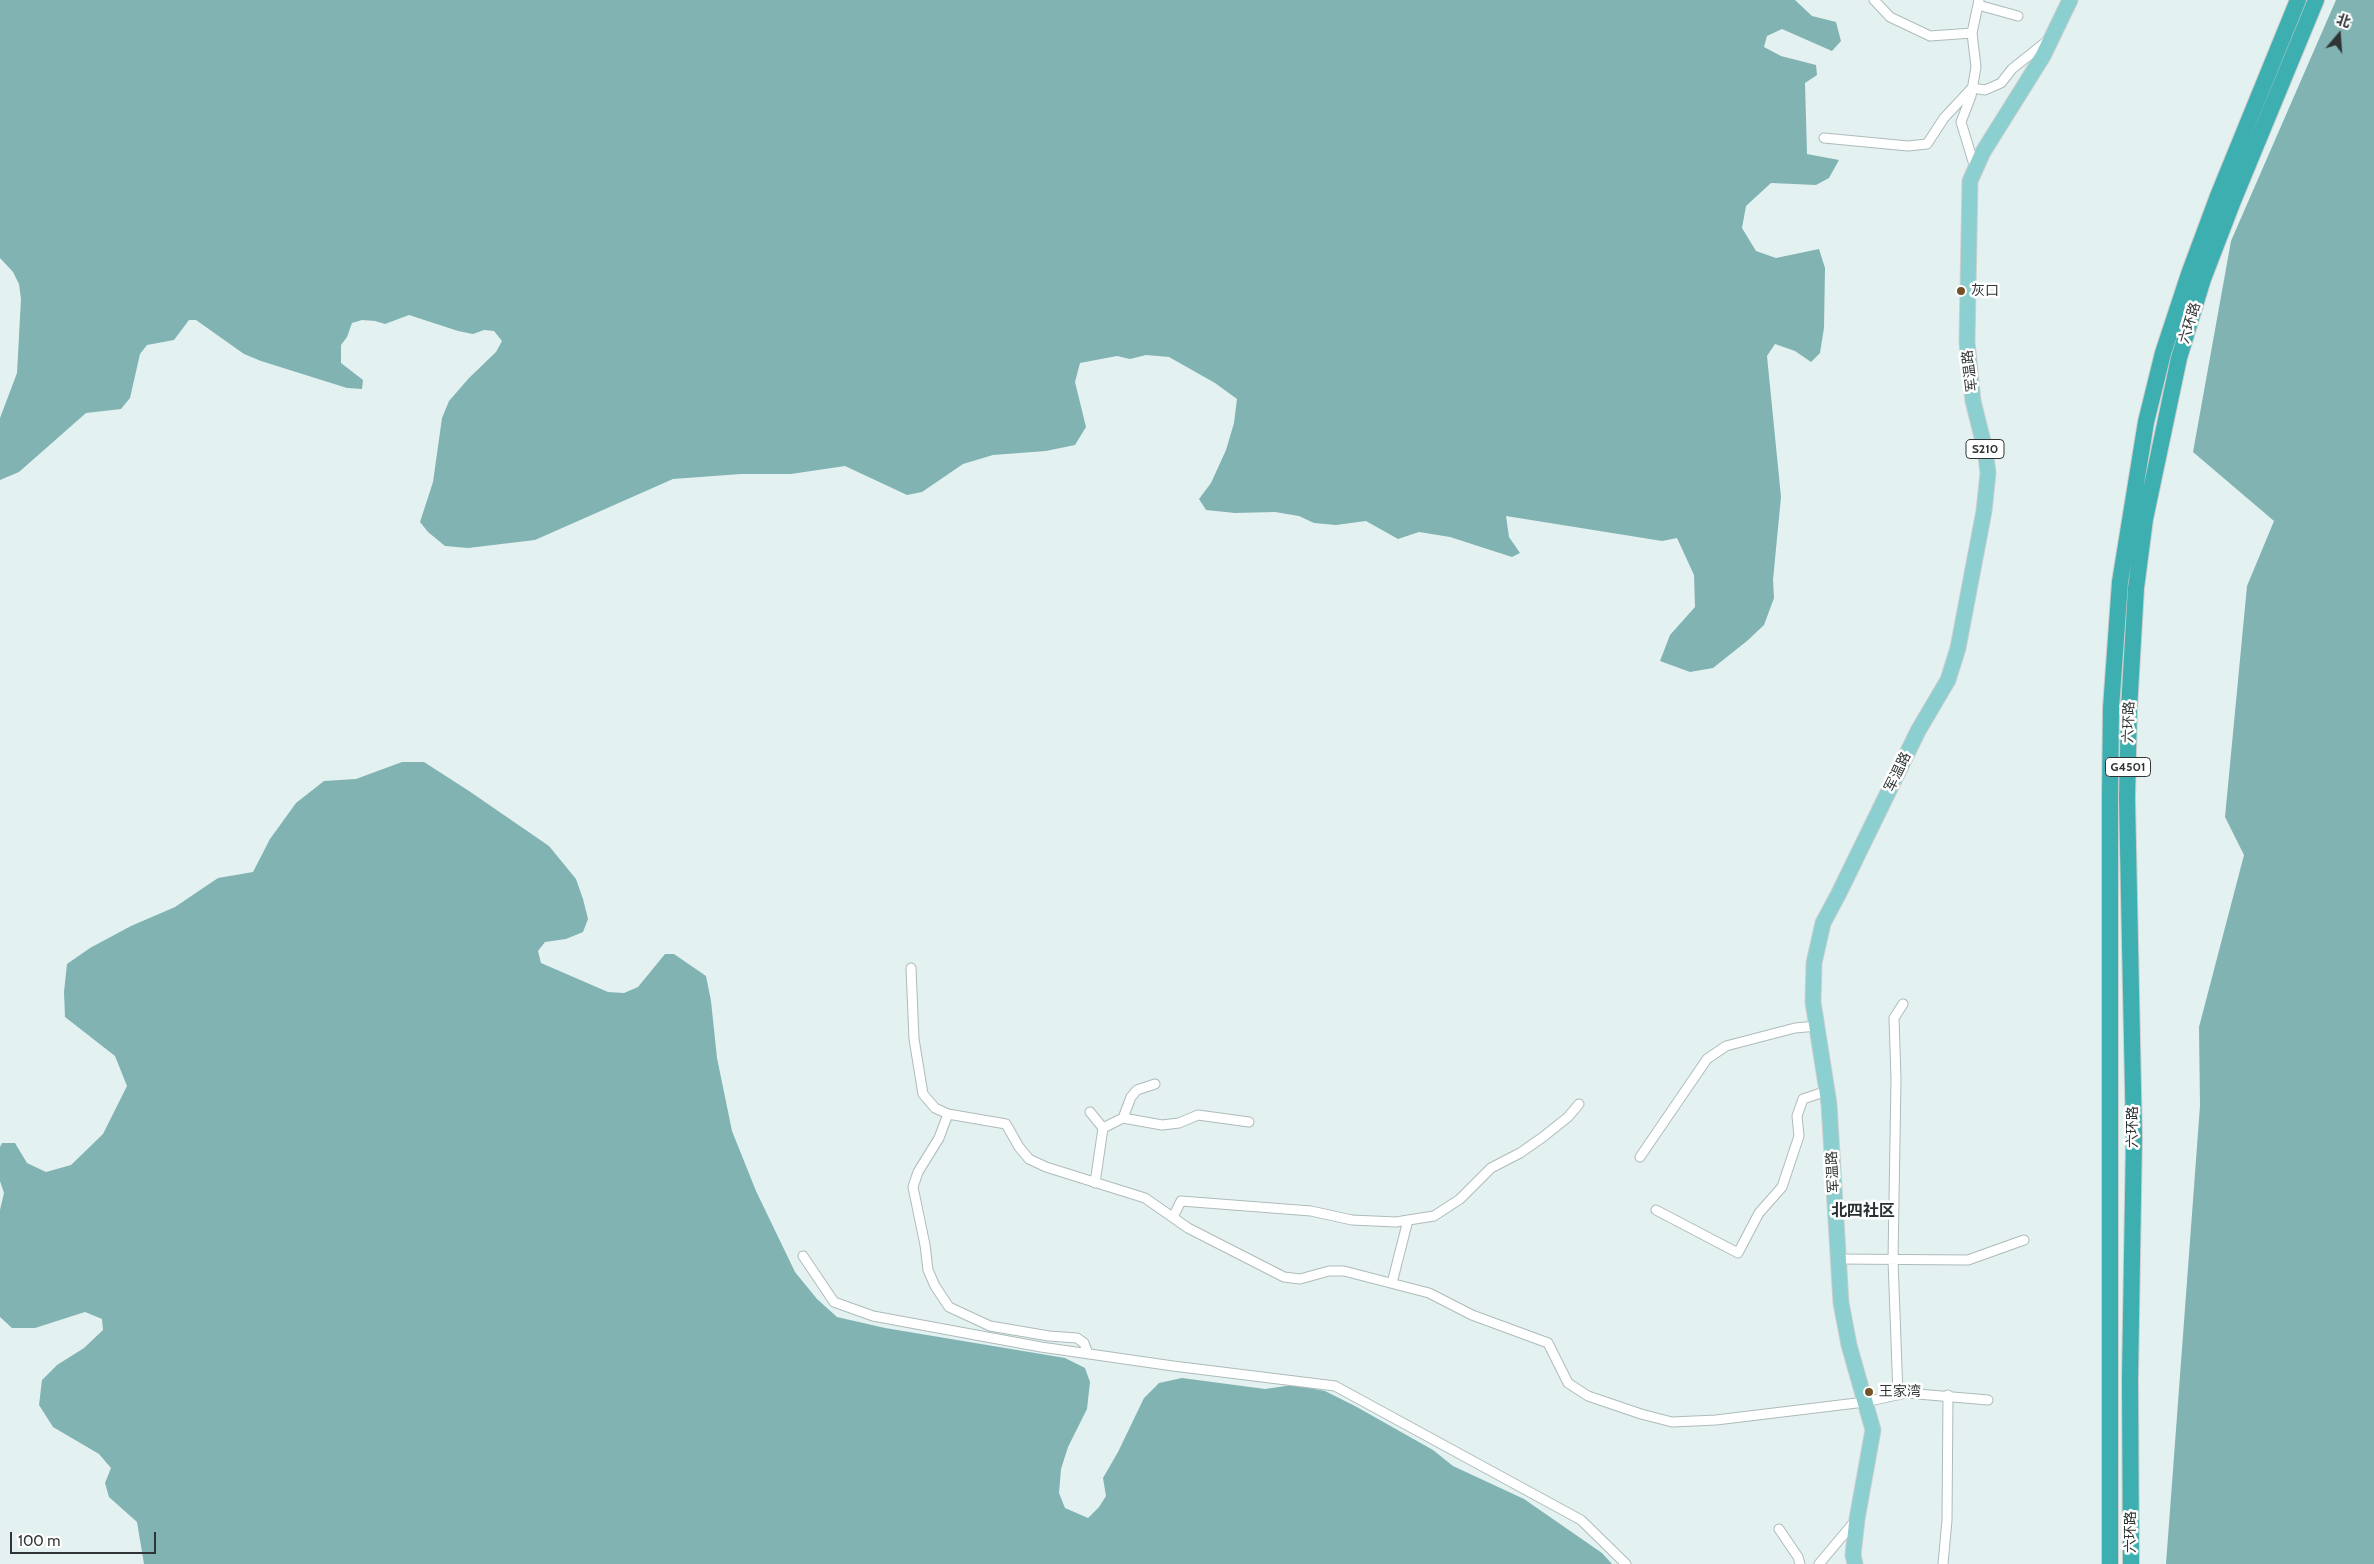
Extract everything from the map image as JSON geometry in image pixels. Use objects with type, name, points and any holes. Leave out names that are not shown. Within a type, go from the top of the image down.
[{"type":"highway","name":"六环路","points":[[2110,1564],[2110,797],[2111,708],[2120,582],[2146,422],[2163,353],[2189,274],[2218,196],[2298,0]]},
{"type":"highway","name":"六环路","points":[[2131,1564],[2130,1379],[2134,1137],[2127,798],[2129,709],[2136,588],[2145,519],[2179,358],[2203,279],[2316,0]]},
{"type":"main road","name":"军温路","points":[[1855,1564],[1853,1555],[1857,1519],[1873,1430],[1841,1304],[1827,1091],[1813,1002],[1814,963],[1820,930],[1918,730],[1948,680],[1958,648],[1984,511],[1988,473],[1985,449],[1973,401],[1966,342],[1970,182],[1975,168],[2042,56],[2070,0]]},
{"type":"street","points":[[1874,0],[1890,17],[1930,36],[1972,33]]},
{"type":"street","points":[[1975,168],[1961,122],[1972,88],[1976,67],[1972,33],[1979,3],[2018,16]]},
{"type":"street","points":[[1972,88],[1985,90],[2000,83],[2012,69],[2049,39]]},
{"type":"street","points":[[1824,138],[1908,146],[1927,144],[1944,118],[1972,88]]},
{"type":"street","points":[[911,968],[914,1039],[923,1094],[935,1108],[948,1114],[1006,1124],[1019,1147],[1029,1158],[1046,1167],[1145,1198],[1203,1236],[1284,1277],[1300,1279],[1329,1270],[1344,1271],[1429,1293],[1472,1314],[1548,1344],[1568,1383],[1588,1396],[1672,1422],[1716,1420],[1865,1402],[1906,1393],[1948,1395],[1988,1400]]},
{"type":"street","points":[[1898,1395],[1893,1260],[1896,1079],[1894,1018],[1903,1004]]},
{"type":"street","points":[[1640,1157],[1707,1059],[1726,1046],[1795,1028],[1817,1026]]},
{"type":"street","points":[[1123,1118],[1130,1096],[1136,1090],[1155,1084]]},
{"type":"street","points":[[1656,1210],[1738,1253],[1759,1213],[1782,1186],[1799,1136],[1797,1116],[1803,1099],[1827,1091]]},
{"type":"street","points":[[1173,1217],[1181,1201],[1311,1211],[1352,1220],[1396,1222],[1434,1216],[1460,1199],[1491,1168],[1520,1154],[1568,1117],[1578,1104]]},
{"type":"street","points":[[1090,1112],[1103,1128],[1095,1183]]},
{"type":"street","points":[[948,1114],[939,1138],[918,1172],[913,1187],[925,1244],[928,1270],[935,1286],[949,1307],[990,1326],[1049,1336],[1077,1338],[1084,1343],[1088,1354]]},
{"type":"street","points":[[1103,1128],[1123,1118],[1162,1125],[1179,1123],[1198,1115],[1249,1122]]},
{"type":"street","points":[[1392,1283],[1408,1220]]},
{"type":"street","points":[[1838,1259],[1968,1260],[2024,1240]]},
{"type":"street","points":[[803,1256],[834,1302],[873,1316],[1088,1354],[1335,1386],[1581,1520],[1626,1564]]},
{"type":"street","points":[[1943,1564],[1947,1520],[1948,1395]]},
{"type":"street","points":[[1819,1564],[1857,1519]]},
{"type":"street","points":[[1780,1529],[1798,1557],[1800,1564]]},
{"type":"shaded area","points":[[0,0],[1795,0],[1812,16],[1836,22],[1841,41],[1832,51],[1782,29],[1767,36],[1764,47],[1781,56],[1816,65],[1817,75],[1805,83],[1807,154],[1839,160],[1829,178],[1816,185],[1771,183],[1746,206],[1742,228],[1756,251],[1776,258],[1819,249],[1825,268],[1824,328],[1820,353],[1811,362],[1795,351],[1775,344],[1767,356],[1781,497],[1773,580],[1774,598],[1764,625],[1747,641],[1713,668],[1690,672],[1660,661],[1670,635],[1695,607],[1694,575],[1677,538],[1662,541],[1506,516],[1509,537],[1520,553],[1512,557],[1450,537],[1419,532],[1398,539],[1366,521],[1336,525],[1314,523],[1299,516],[1275,512],[1235,513],[1206,510],[1199,499],[1211,483],[1226,450],[1234,423],[1237,399],[1215,383],[1169,357],[1146,355],[1130,359],[1117,356],[1080,363],[1075,382],[1086,427],[1075,445],[1046,451],[993,455],[963,464],[922,492],[907,495],[845,466],[791,474],[741,474],[673,479],[535,540],[468,548],[445,546],[428,532],[420,522],[433,482],[442,418],[449,401],[496,352],[502,341],[494,331],[484,330],[473,334],[409,315],[385,324],[362,320],[352,323],[347,337],[341,345],[341,363],[363,380],[362,389],[347,388],[261,361],[244,354],[196,320],[189,320],[174,340],[147,345],[140,354],[130,398],[121,409],[86,413],[19,472],[0,480],[0,418],[17,373],[21,299],[19,284],[13,272],[0,258]]},
{"type":"shaded area","points":[[2336,0],[2374,0],[2374,1564],[2166,1564],[2200,1106],[2199,1027],[2244,855],[2225,817],[2247,586],[2274,521],[2193,452],[2231,241]]},
{"type":"shaded area","points":[[402,762],[424,762],[469,791],[549,846],[576,879],[588,919],[583,932],[566,939],[545,942],[538,951],[541,963],[608,992],[624,993],[638,987],[665,954],[674,954],[706,976],[711,1001],[717,1058],[732,1131],[756,1191],[795,1272],[817,1299],[837,1317],[885,1328],[1065,1358],[1085,1368],[1090,1382],[1087,1409],[1068,1447],[1061,1469],[1059,1493],[1065,1508],[1088,1518],[1099,1507],[1106,1496],[1103,1478],[1144,1398],[1159,1383],[1182,1378],[1265,1389],[1293,1385],[1325,1391],[1433,1450],[1453,1466],[1524,1499],[1602,1553],[1612,1564],[144,1564],[137,1522],[109,1497],[105,1483],[111,1468],[99,1454],[53,1427],[39,1405],[42,1380],[57,1365],[84,1348],[103,1330],[102,1319],[85,1312],[35,1328],[12,1328],[0,1317],[0,1210],[4,1193],[0,1181],[0,1147],[2,1143],[15,1143],[27,1163],[46,1172],[71,1165],[103,1134],[127,1086],[115,1056],[65,1017],[64,992],[67,964],[90,948],[131,926],[175,907],[218,878],[253,872],[270,839],[296,803],[324,781],[356,779]]},
{"type":"place","name":"灰口","points":[[1961,291]]},
{"type":"place","name":"王家湾","points":[[1869,1392]]},
{"type":"district","name":"北四社区","points":[[1863,1211]]}]
